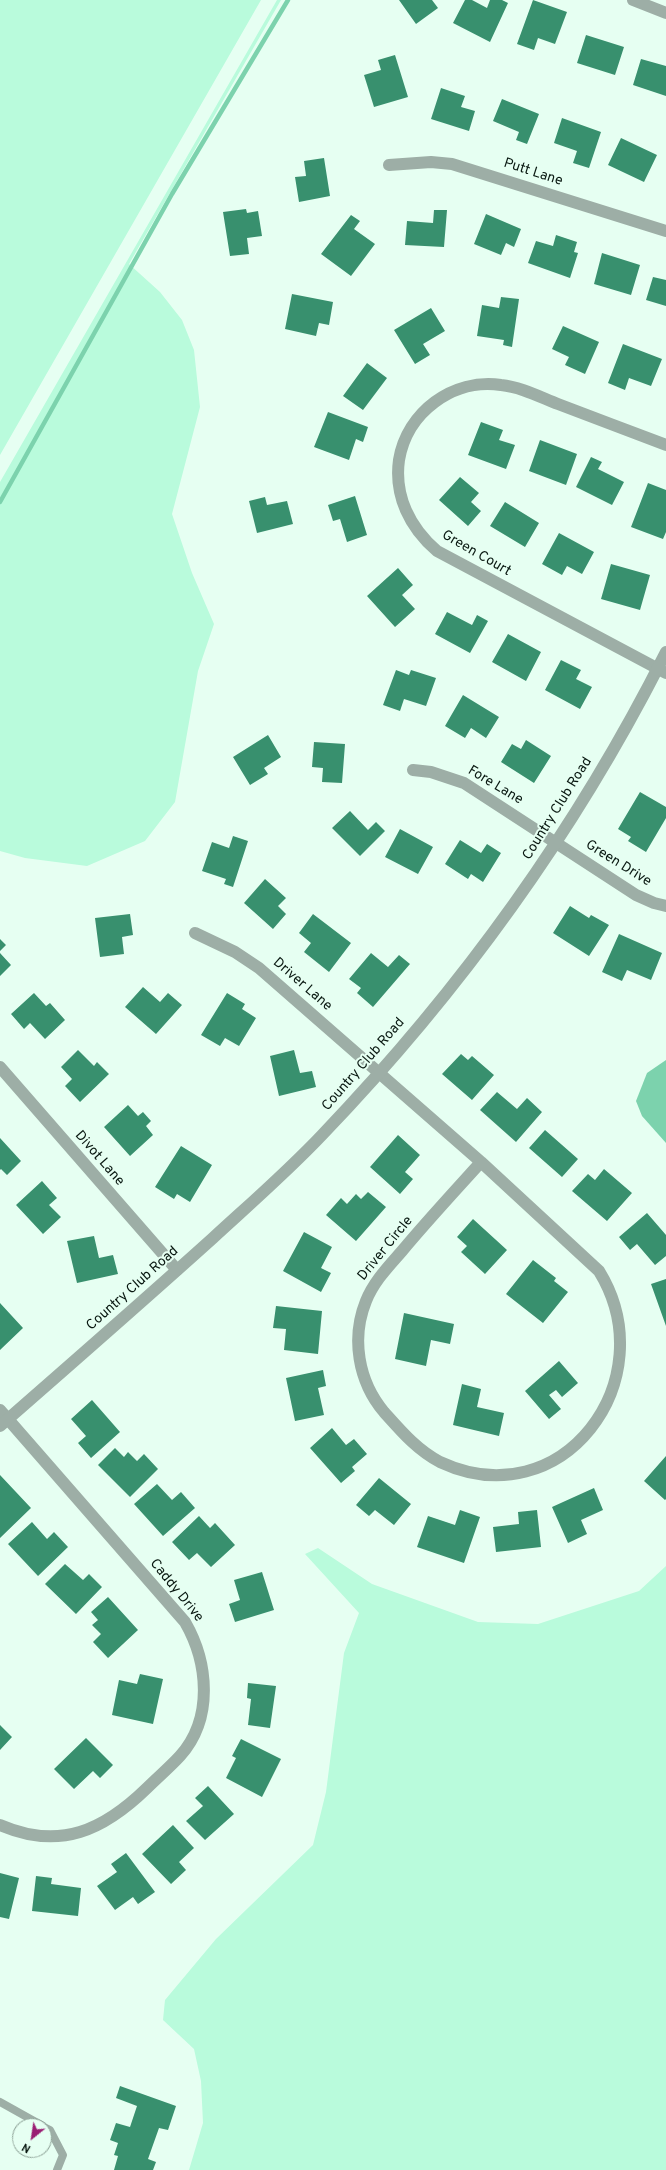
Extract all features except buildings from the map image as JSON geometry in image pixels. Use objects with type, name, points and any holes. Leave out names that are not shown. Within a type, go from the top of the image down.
[{"type":"street","points":[[633,0],[666,13]]},
{"type":"street","name":"Putt Lane","points":[[389,165],[424,162],[452,164],[666,231]]},
{"type":"street","name":"Green Court","points":[[662,670],[436,551],[418,533],[408,516],[401,498],[398,473],[402,447],[408,434],[424,411],[446,394],[480,384],[501,385],[515,388],[666,445]]},
{"type":"street","name":"Country Club Road","points":[[4,1423],[177,1270],[316,1141],[380,1072],[453,984],[522,893],[556,843],[662,670],[666,652]]},
{"type":"street","name":"Fore Lane","points":[[413,770],[436,773],[464,783],[556,843]]},
{"type":"street","name":"Green Drive","points":[[556,843],[636,895],[654,903],[666,906]]},
{"type":"street","name":"Driver Lane","points":[[195,933],[235,952],[259,968],[380,1072]]},
{"type":"street","name":"Divot Lane","points":[[0,1068],[177,1270]]},
{"type":"street","name":"Driver Circle","points":[[380,1072],[481,1162],[599,1271],[612,1292],[624,1326],[624,1362],[617,1391],[601,1422],[590,1436],[562,1458],[529,1471],[512,1474],[494,1475],[457,1468],[439,1461],[423,1451],[408,1439],[372,1396],[361,1369],[359,1355],[359,1327],[362,1313],[373,1287],[413,1238],[481,1162]]},
{"type":"street","name":"Caddy Drive","points":[[0,1410],[4,1423],[185,1622],[199,1650],[204,1681],[201,1713],[190,1742],[181,1755],[120,1812],[103,1823],[79,1834],[68,1836],[45,1836],[23,1833],[0,1825]]},
{"type":"lane","points":[[0,2102],[29,2118]]},
{"type":"lane","points":[[52,2134],[63,2155],[57,2170]]},
{"type":"shaded area","points":[[0,0],[261,0],[0,455]]},
{"type":"shaded area","points":[[277,0],[281,0],[129,264],[160,292],[182,320],[194,350],[200,407],[172,514],[192,573],[214,624],[198,671],[175,802],[145,841],[87,866],[25,858],[0,851],[0,482]]},
{"type":"shaded area","points":[[666,1060],[666,1143],[642,1116],[636,1101],[647,1073]]},
{"type":"shaded area","points":[[318,1548],[372,1584],[478,1622],[538,1624],[639,1591],[666,1566],[666,2170],[189,2170],[203,2123],[201,2081],[194,2049],[163,2020],[165,2000],[216,1939],[313,1845],[326,1792],[344,1653],[359,1613],[305,1554]]},
{"type":"waterway","points":[[0,502],[172,194],[288,0]]}]
